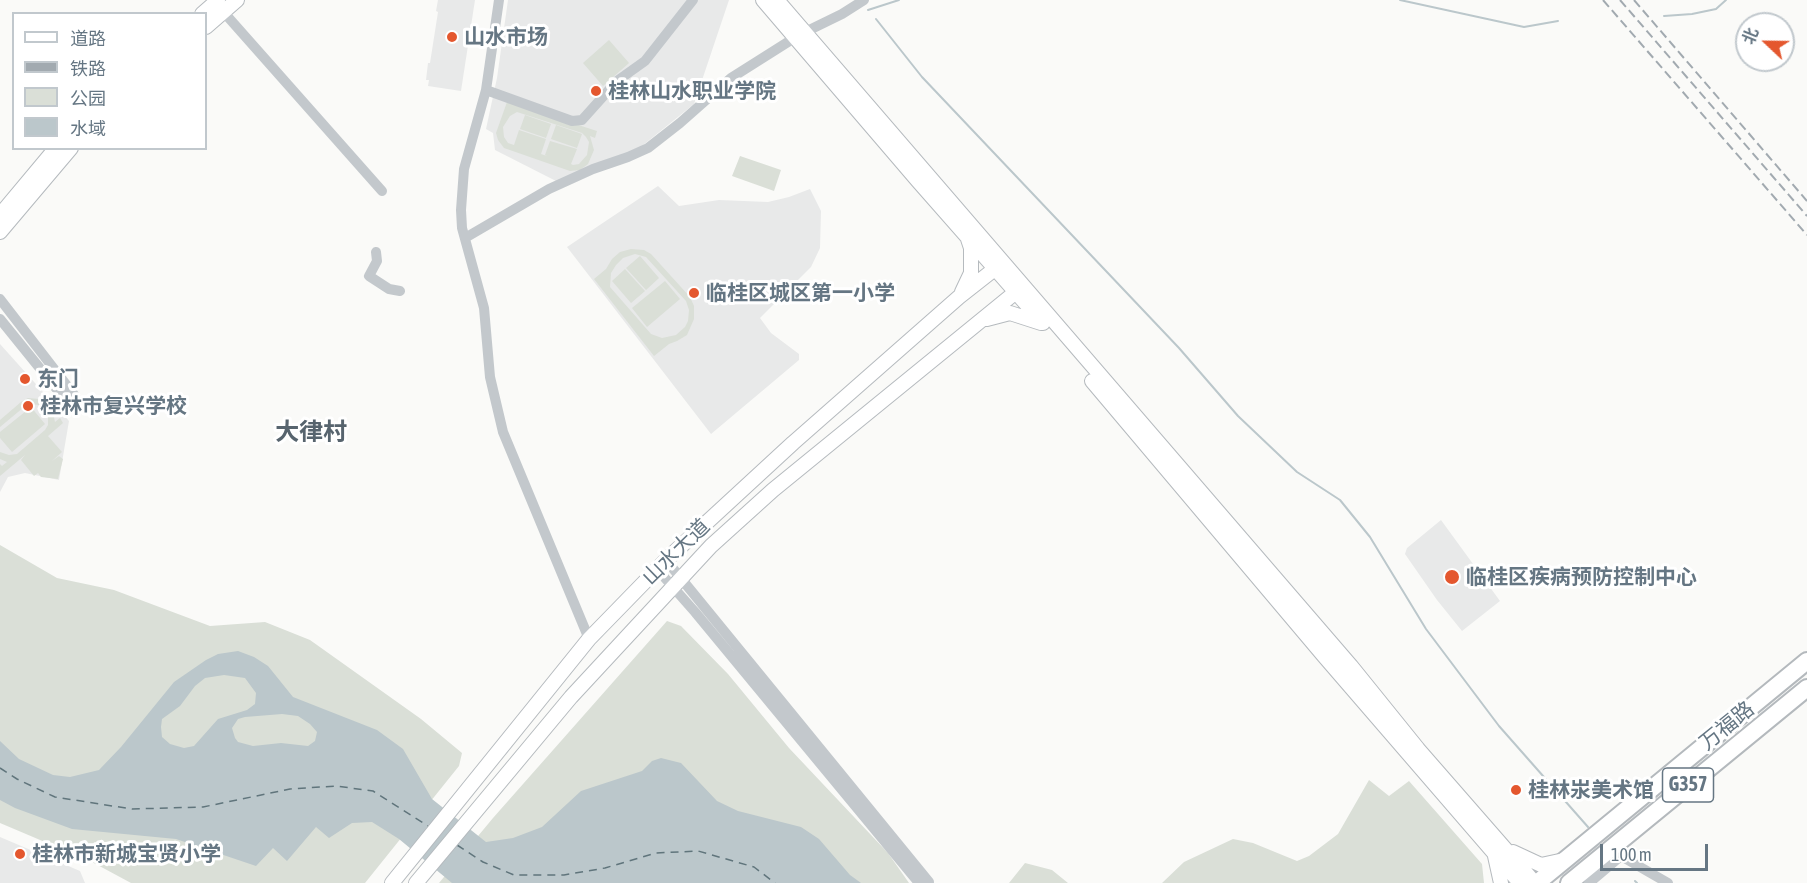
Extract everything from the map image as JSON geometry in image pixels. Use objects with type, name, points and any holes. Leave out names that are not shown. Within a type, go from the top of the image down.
[{"type":"highway","name":"万福路","points":[[1536,883],[1807,661]]},
{"type":"highway","name":"万福路","points":[[1578,881],[1807,688]]},
{"type":"main road","points":[[205,12],[218,3],[237,0]]},
{"type":"main road","points":[[763,0],[799,35],[1351,666],[1498,849],[1520,883]]},
{"type":"main road","points":[[777,0],[799,35],[968,237],[999,265]]},
{"type":"main road","points":[[207,25],[218,3]]},
{"type":"main road","points":[[0,215],[54,150]]},
{"type":"main road","points":[[0,232],[69,150]]},
{"type":"main road","points":[[959,297],[971,273],[971,248],[968,237]]},
{"type":"main road","name":"山水大道","points":[[392,883],[589,639],[661,565],[793,443],[959,297],[999,265]]},
{"type":"main road","points":[[1020,289],[1044,325],[1324,656],[1498,849],[1536,883]]},
{"type":"main road","name":"山水大道","points":[[420,879],[571,697],[711,546],[773,490],[1020,289]]},
{"type":"main road","points":[[980,322],[1010,313],[1044,325]]},
{"type":"main road","points":[[1498,849],[1541,865],[1564,860]]},
{"type":"main road","points":[[1498,849],[1501,883]]},
{"type":"street","points":[[499,0],[486,90],[464,169],[460,210],[465,238],[484,308],[490,377],[502,432],[589,639]]},
{"type":"street","points":[[486,90],[573,121],[582,120],[617,81],[645,61],[693,0]]},
{"type":"street","points":[[465,238],[549,189],[593,168],[643,151],[731,78],[799,35],[842,14],[864,0]]},
{"type":"street","points":[[218,3],[381,191]]},
{"type":"street","points":[[376,252],[376,261],[369,276],[388,289],[400,291]]},
{"type":"street","points":[[0,299],[75,396],[69,403],[0,319]]},
{"type":"street","points":[[661,565],[929,882],[927,883]]},
{"type":"street","points":[[677,583],[919,883]]},
{"type":"street","points":[[1578,881],[1621,856],[1668,883]]},
{"type":"shaded area","name":"山水市场","points":[[438,0],[475,0],[461,91],[428,86],[429,80],[426,80]]},
{"type":"shaded area","name":"桂林山水职业学院","points":[[508,0],[729,0],[694,104],[637,150],[556,181],[495,150],[493,133],[486,129],[497,78]]},
{"type":"shaded area","name":"临桂区城区第一小学","points":[[658,186],[679,206],[719,200],[768,202],[810,189],[821,211],[820,248],[811,267],[760,318],[771,333],[799,354],[799,360],[711,434],[567,247]]},
{"type":"shaded area","name":"桂林市复兴学校","points":[[0,344],[69,421],[59,480],[25,473],[8,477],[0,492]]},
{"type":"shaded area","name":"临桂区疾病预防控制中心","points":[[1441,520],[1500,601],[1462,631],[1405,554],[1407,548]]},
{"type":"shaded area","name":"桂林市新城宝贤小学","points":[[0,837],[80,871],[85,883],[0,883]]},
{"type":"green space","points":[[609,40],[629,63],[603,86],[583,63]]},
{"type":"green space","points":[[507,102],[597,131],[595,138],[590,136],[594,150],[588,164],[580,170],[570,171],[504,148],[496,133]],"holes":[[[517,112],[582,133],[589,142],[587,155],[579,164],[573,165],[571,164],[577,149],[550,141],[545,155],[547,156],[508,143],[504,137],[503,127],[510,116]]]},
{"type":"green space","points":[[525,115],[551,124],[546,138],[520,129]]},
{"type":"green space","points":[[556,125],[582,134],[577,148],[551,139]]},
{"type":"green space","points":[[519,130],[546,139],[541,154],[514,145]]},
{"type":"green space","points":[[740,156],[781,170],[774,191],[732,176]]},
{"type":"green space","points":[[631,249],[644,250],[651,254],[690,297],[694,306],[694,319],[687,335],[669,344],[654,356],[594,279],[620,252]],"holes":[[[635,254],[646,257],[686,301],[689,310],[688,321],[676,335],[662,338],[651,334],[610,287],[611,273],[623,258]]]},
{"type":"green space","points":[[640,256],[659,278],[646,290],[626,268]]},
{"type":"green space","points":[[625,269],[645,291],[631,303],[612,281]]},
{"type":"green space","points":[[665,281],[680,299],[647,327],[632,308]]},
{"type":"green space","points":[[28,398],[39,399],[47,403],[52,408],[55,422],[60,418],[63,423],[48,436],[62,452],[52,461],[59,456],[63,459],[58,479],[41,477],[38,473],[34,476],[21,460],[25,455],[0,476],[0,464],[2,466],[7,462],[0,459],[0,452],[9,455],[17,454],[48,425],[45,410],[39,405],[30,404],[0,427],[0,420]]},
{"type":"green space","points":[[31,407],[45,424],[12,452],[0,438],[0,432]]},
{"type":"green space","points":[[0,545],[57,578],[114,590],[210,626],[265,622],[310,640],[421,719],[462,753],[459,766],[365,883],[131,883],[92,862],[0,823]]},
{"type":"green space","points":[[667,621],[681,626],[728,674],[789,748],[888,853],[909,883],[439,883],[493,818]]},
{"type":"green space","points":[[1369,780],[1389,796],[1409,781],[1482,864],[1484,883],[1162,883],[1184,862],[1233,839],[1253,843],[1297,861],[1309,856],[1338,834]]},
{"type":"green space","points":[[1025,863],[1052,870],[1068,883],[1009,883]]},
{"type":"water","points":[[238,651],[254,657],[268,666],[293,697],[377,730],[403,749],[432,799],[486,842],[513,838],[542,827],[581,791],[642,771],[652,761],[661,758],[681,763],[717,801],[738,811],[801,827],[819,839],[850,875],[861,883],[452,883],[399,839],[372,822],[352,823],[329,838],[316,827],[287,861],[273,848],[256,866],[176,839],[72,829],[15,808],[0,800],[0,741],[19,759],[53,775],[70,777],[99,770],[121,747],[174,682],[218,654]],"holes":[[[224,675],[245,678],[256,693],[255,704],[247,710],[218,719],[194,746],[184,748],[170,744],[162,737],[162,719],[180,706],[195,686],[205,678]],[[282,714],[298,716],[310,724],[317,732],[315,741],[308,746],[281,743],[253,746],[238,742],[235,738],[232,728],[238,719]]]},
{"type":"waterway","points":[[868,10],[899,0]]},
{"type":"waterway","points":[[1400,0],[1524,27],[1558,21]]},
{"type":"waterway","points":[[1664,16],[1716,9],[1726,0]]},
{"type":"waterway","points":[[876,19],[922,77],[1179,348],[1238,416],[1297,472],[1340,500],[1370,537],[1426,629],[1499,726],[1588,827]]},
{"type":"ferry route","points":[[0,768],[17,779],[55,797],[132,809],[203,807],[290,789],[336,786],[373,791],[428,826]]},
{"type":"ferry route","points":[[457,845],[483,862],[514,875],[564,875],[605,868],[656,853],[698,851],[754,867],[775,883]]},
{"type":"railway","points":[[1603,0],[1807,235]]},
{"type":"railway","points":[[1620,0],[1807,216]]},
{"type":"railway","points":[[1634,0],[1807,201]]},
{"type":"place","name":"山水市场","points":[[452,37]]},
{"type":"place","name":"桂林山水职业学院","points":[[596,91]]},
{"type":"place","name":"临桂区城区第一小学","points":[[694,293]]},
{"type":"place","name":"东门","points":[[25,379]]},
{"type":"place","name":"桂林市复兴学校","points":[[28,406]]},
{"type":"place","name":"临桂区疾病预防控制中心","points":[[1452,577]]},
{"type":"place","name":"桂林汖美术馆","points":[[1516,790]]},
{"type":"place","name":"桂林市新城宝贤小学","points":[[20,854]]},
{"type":"district","name":"大律村","points":[[311,432]]}]
